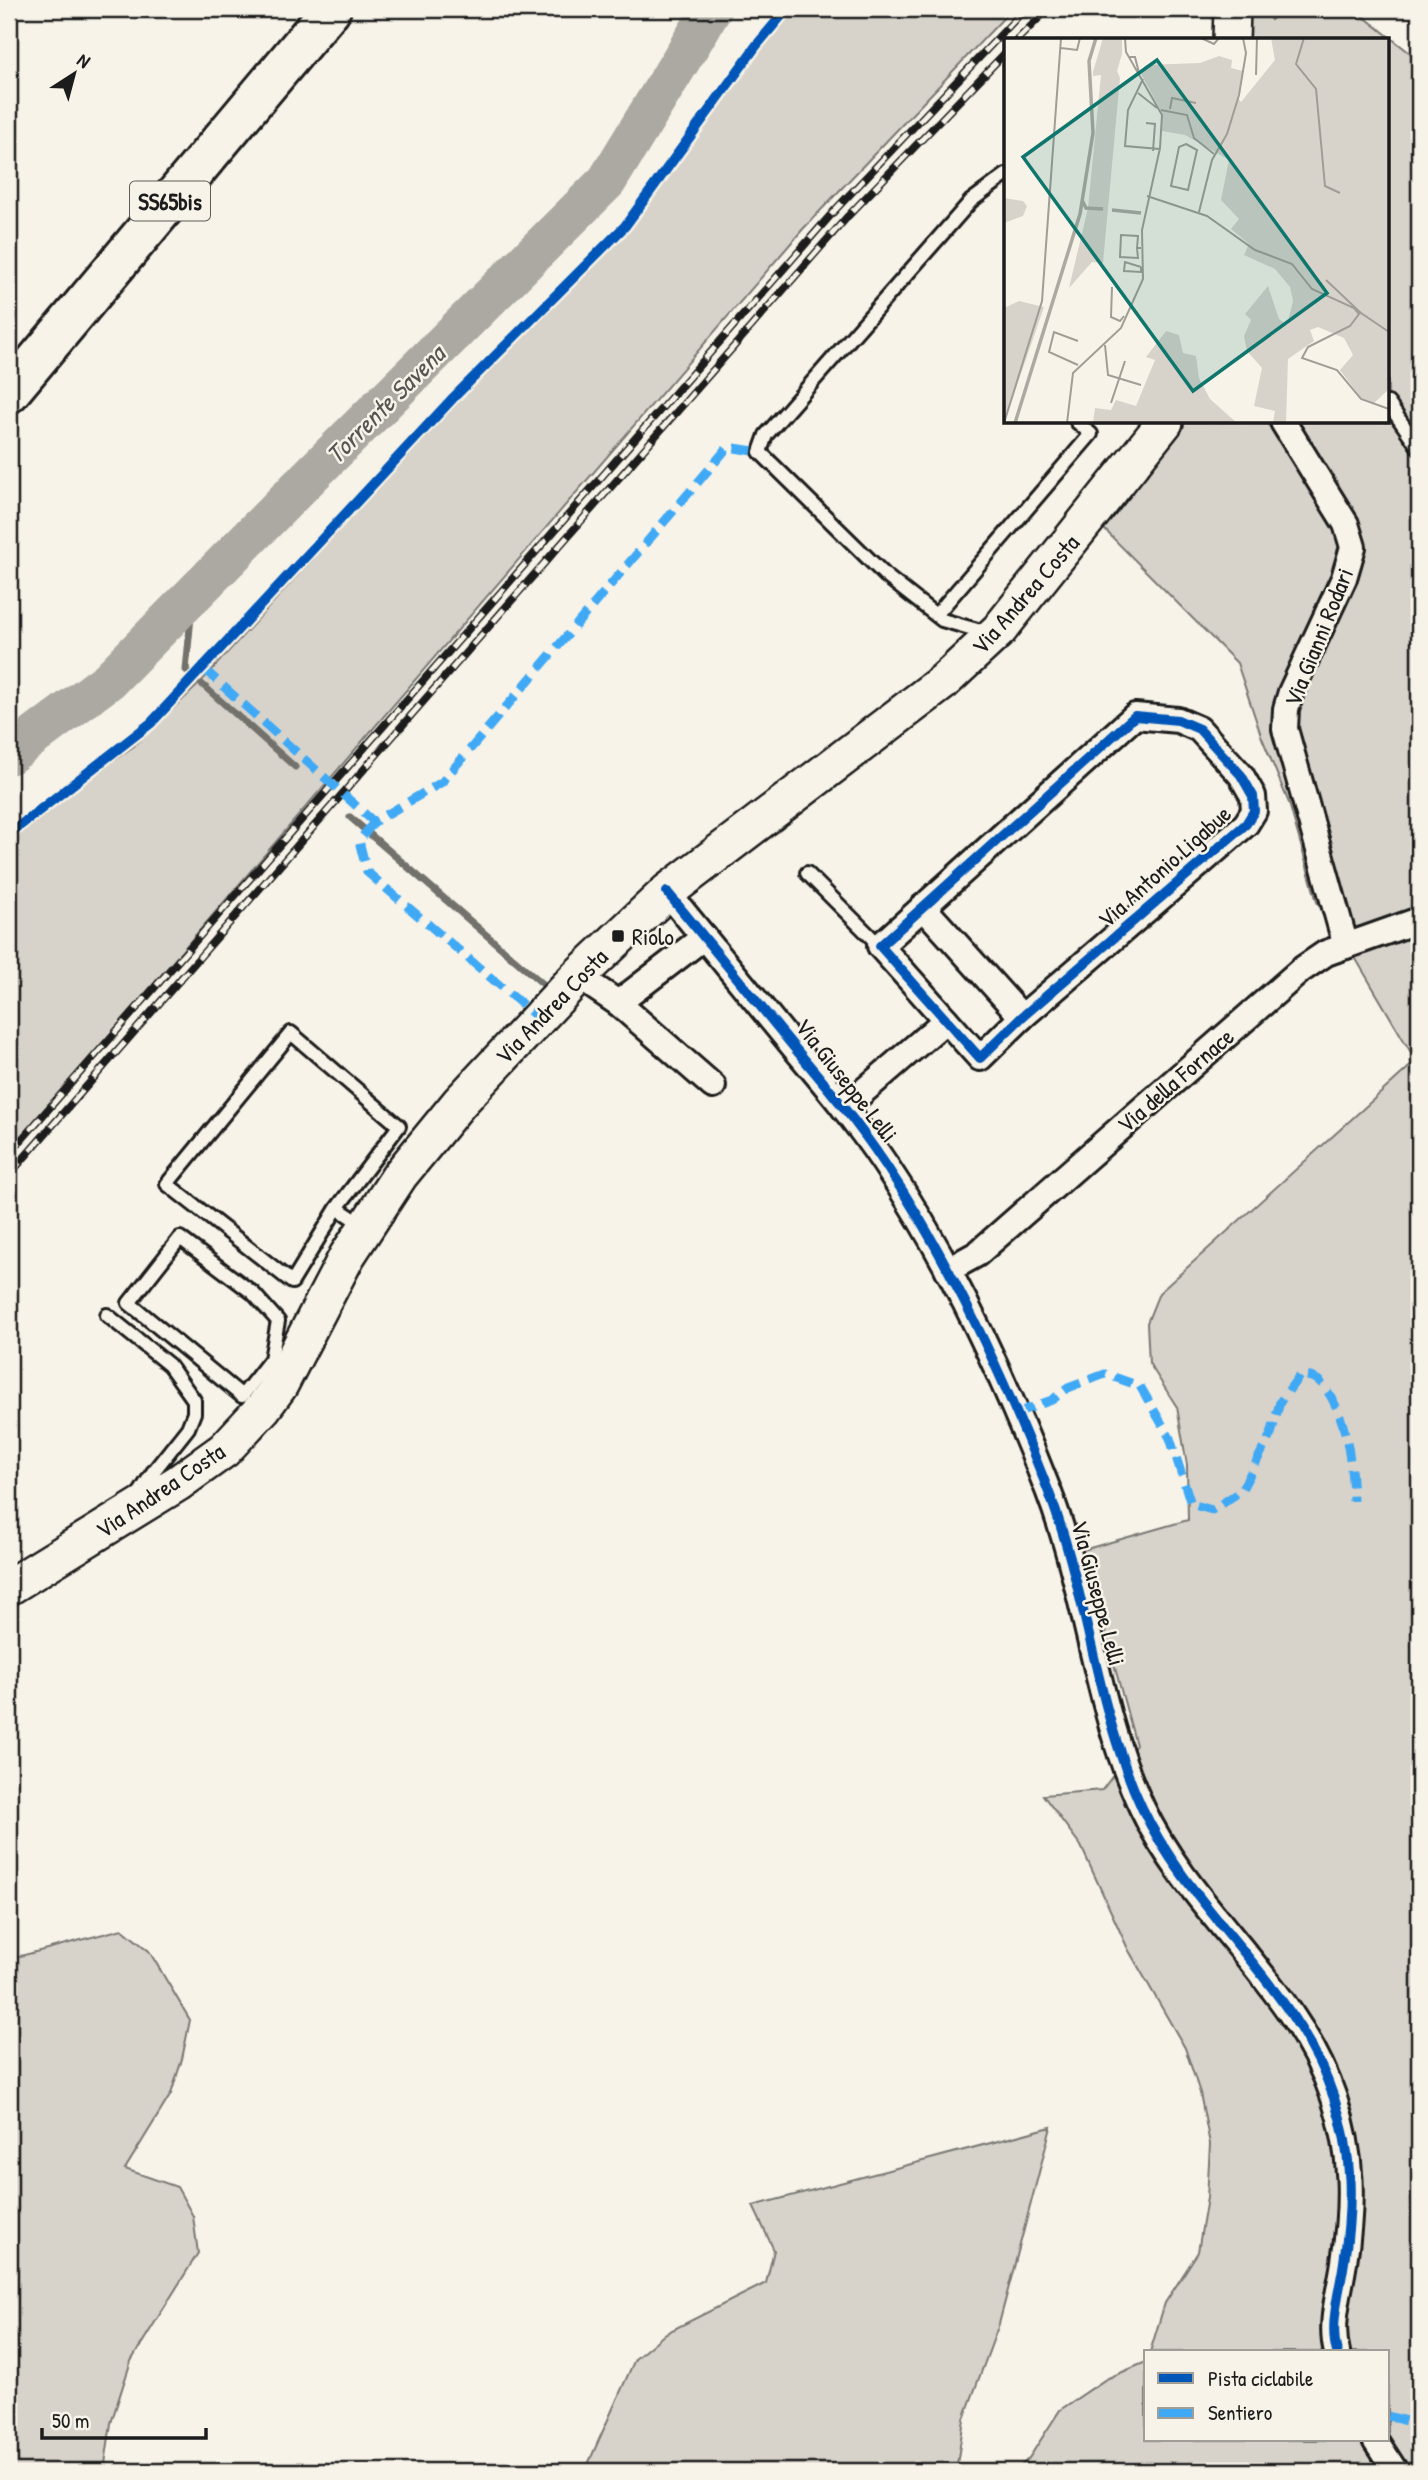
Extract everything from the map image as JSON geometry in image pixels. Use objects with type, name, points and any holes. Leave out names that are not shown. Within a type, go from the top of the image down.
[{"type":"main road","name":"SS65bis","points":[[9,393],[331,9]]},
{"type":"main road","points":[[1231,38],[1232,9]]},
{"type":"main road","name":"Via Andrea Costa","points":[[9,1587],[178,1483],[224,1450],[263,1408],[282,1361],[347,1256],[400,1175],[435,1131],[578,976],[667,892],[943,682],[994,635],[1163,424]]},
{"type":"street","name":"Via Gianni Rodari","points":[[1284,424],[1346,524],[1353,547],[1344,578],[1291,692],[1286,709],[1285,729],[1346,946]]},
{"type":"street","name":"Via Antonio Ligabue","points":[[1135,716],[1178,720],[1199,729],[1241,775],[1253,796],[1254,811],[1246,824],[1022,1017],[980,1058],[880,946],[923,907],[1135,716]]},
{"type":"street","name":"Via Giuseppe Lelli","points":[[667,892],[844,1108],[887,1166],[948,1270],[1008,1395],[1049,1494],[1064,1539],[1116,1740],[1144,1811],[1177,1867],[1267,1979],[1302,2029],[1322,2068],[1334,2099],[1345,2141],[1351,2181],[1349,2230],[1336,2310],[1336,2350]]},
{"type":"street","points":[[923,907],[1022,1017]]},
{"type":"street","name":"Via della Fornace","points":[[948,1270],[977,1254],[1300,970],[1326,953],[1419,920]]},
{"type":"street","points":[[618,1003],[704,937]]},
{"type":"street","points":[[578,976],[618,1003],[713,1086]]},
{"type":"street","points":[[844,1108],[946,1020]]},
{"type":"street","points":[[1376,2442],[1395,2471]]},
{"type":"lane","points":[[994,635],[942,620],[886,576],[760,452],[766,435],[971,201],[1004,176]]},
{"type":"lane","points":[[1390,406],[1419,448]]},
{"type":"lane","points":[[936,615],[1091,434],[1079,424]]},
{"type":"lane","points":[[807,873],[880,946]]},
{"type":"lane","points":[[291,1032],[399,1126],[337,1208],[292,1282],[167,1184],[291,1032]]},
{"type":"lane","points":[[337,1208],[367,1227]]},
{"type":"lane","points":[[180,1238],[253,1293],[278,1321],[282,1361],[242,1396],[129,1304],[180,1238]]},
{"type":"lane","points":[[107,1315],[169,1365],[194,1400],[194,1413],[188,1428],[153,1472],[127,1514]]},
{"type":"shaded area","points":[[791,9],[1012,9],[803,229],[21,1138],[9,1126],[9,835],[134,746],[198,685],[639,207],[739,69]]},
{"type":"shaded area","points":[[1248,9],[1263,9],[1271,20],[1285,9],[1354,9],[1419,60],[1419,2471],[1016,2471],[1029,2458],[1060,2410],[1106,2379],[1144,2363],[1144,2442],[1390,2442],[1390,2350],[1151,2350],[1165,2303],[1198,2252],[1207,2198],[1210,2144],[1200,2093],[1185,2048],[1128,1949],[1081,1846],[1043,1795],[1102,1790],[1136,1745],[1083,1550],[1188,1520],[1187,1465],[1177,1407],[1149,1363],[1147,1323],[1159,1293],[1416,1061],[1356,959],[1317,902],[1289,803],[1262,738],[1237,663],[1097,522],[1165,424],[1390,424],[1390,38],[1246,38]]},
{"type":"shaded area","points":[[122,1929],[149,1951],[190,2020],[171,2094],[125,2169],[177,2187],[193,2216],[198,2253],[131,2361],[111,2423],[104,2471],[9,2471],[9,1959]]},
{"type":"shaded area","points":[[1051,2127],[999,2324],[964,2419],[956,2471],[585,2471],[635,2359],[666,2333],[766,2283],[774,2250],[753,2206]]},
{"type":"waterway","name":"Torrente Savena","points":[[9,755],[109,680],[607,181],[712,9]]},
{"type":"waterway","points":[[193,595],[186,670],[295,767]]},
{"type":"waterway","points":[[350,817],[543,984]]},
{"type":"railway","points":[[9,1154],[836,209],[1025,9]]},
{"type":"railway","points":[[1019,38],[1048,9]]},
{"type":"railway","points":[[9,1175],[848,216],[1004,54]]},
{"type":"marked path","points":[[203,668],[374,822],[442,782],[728,447],[760,452]]},
{"type":"marked path","points":[[374,822],[359,841],[367,872],[538,1018]]},
{"type":"marked path","points":[[1016,1413],[1052,1400],[1068,1388],[1105,1374],[1140,1386],[1170,1438],[1191,1504],[1212,1510],[1241,1491],[1271,1434],[1280,1402],[1300,1375],[1311,1377],[1318,1380],[1329,1394],[1342,1422],[1349,1454],[1353,1501]]},
{"type":"marked path","points":[[1390,2417],[1413,2423],[1419,2421]]},
{"type":"cycle path","points":[[9,834],[151,723],[453,398],[625,226],[756,46],[787,9]]},
{"type":"cycle path","points":[[1135,716],[1178,720],[1199,729],[1241,775],[1253,796],[1254,811],[1246,824],[1022,1017],[980,1058],[880,946],[1135,716]]},
{"type":"cycle path","points":[[667,892],[852,1118],[885,1164],[932,1241],[995,1364],[1048,1490],[1073,1569],[1113,1731],[1142,1808],[1163,1846],[1188,1882],[1270,1985],[1317,2057],[1340,2119],[1350,2179],[1347,2240],[1334,2330],[1337,2350]]},
{"type":"place","name":"Riolo","points":[[618,936]]}]
